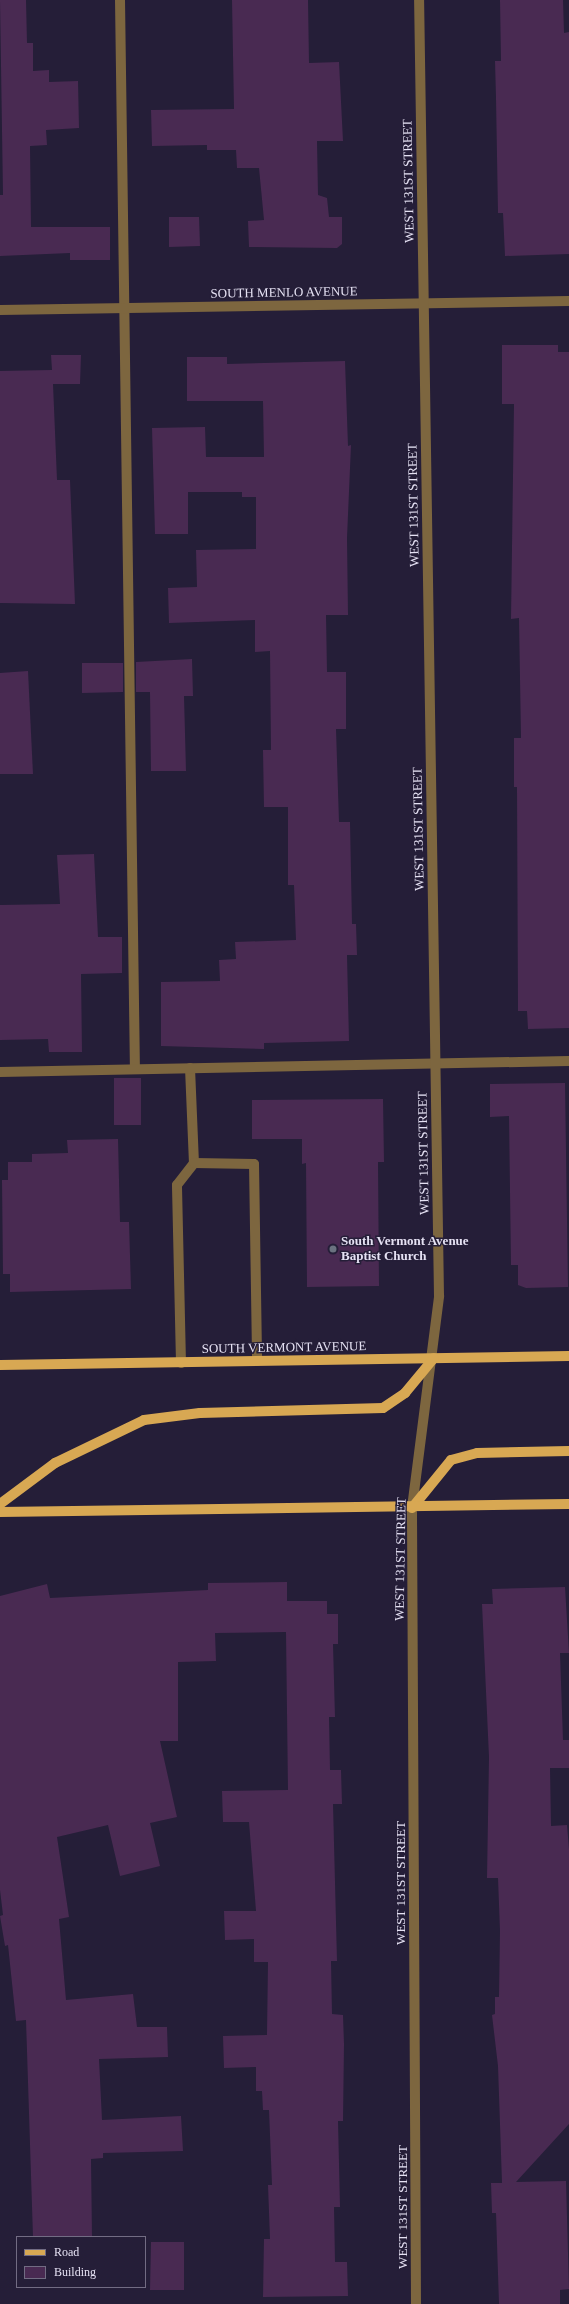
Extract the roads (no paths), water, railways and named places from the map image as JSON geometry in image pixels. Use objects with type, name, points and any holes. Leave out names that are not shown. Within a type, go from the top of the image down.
[{"type":"main road","name":"SOUTH VERMONT AVENUE","points":[[0,1365],[569,1356]]},
{"type":"main road","points":[[0,1504],[55,1463],[144,1420],[200,1413],[383,1408],[405,1393],[434,1358]]},
{"type":"main road","points":[[412,1508],[451,1460],[477,1453],[569,1451]]},
{"type":"main road","points":[[0,1512],[412,1508],[569,1504]]},
{"type":"street","points":[[120,0],[135,1069]]},
{"type":"street","name":"WEST 131ST STREET","points":[[416,2304],[412,1508],[434,1358],[439,1296],[420,0]]},
{"type":"street","name":"SOUTH MENLO AVENUE","points":[[0,310],[569,301]]},
{"type":"street","points":[[0,1072],[569,1061]]},
{"type":"street","points":[[181,1363],[177,1185],[194,1163],[190,1068]]},
{"type":"street","points":[[194,1163],[254,1164],[257,1361]]},
{"type":"place","name":"South Vermont Avenue Baptist Church","points":[[333,1249]]}]
